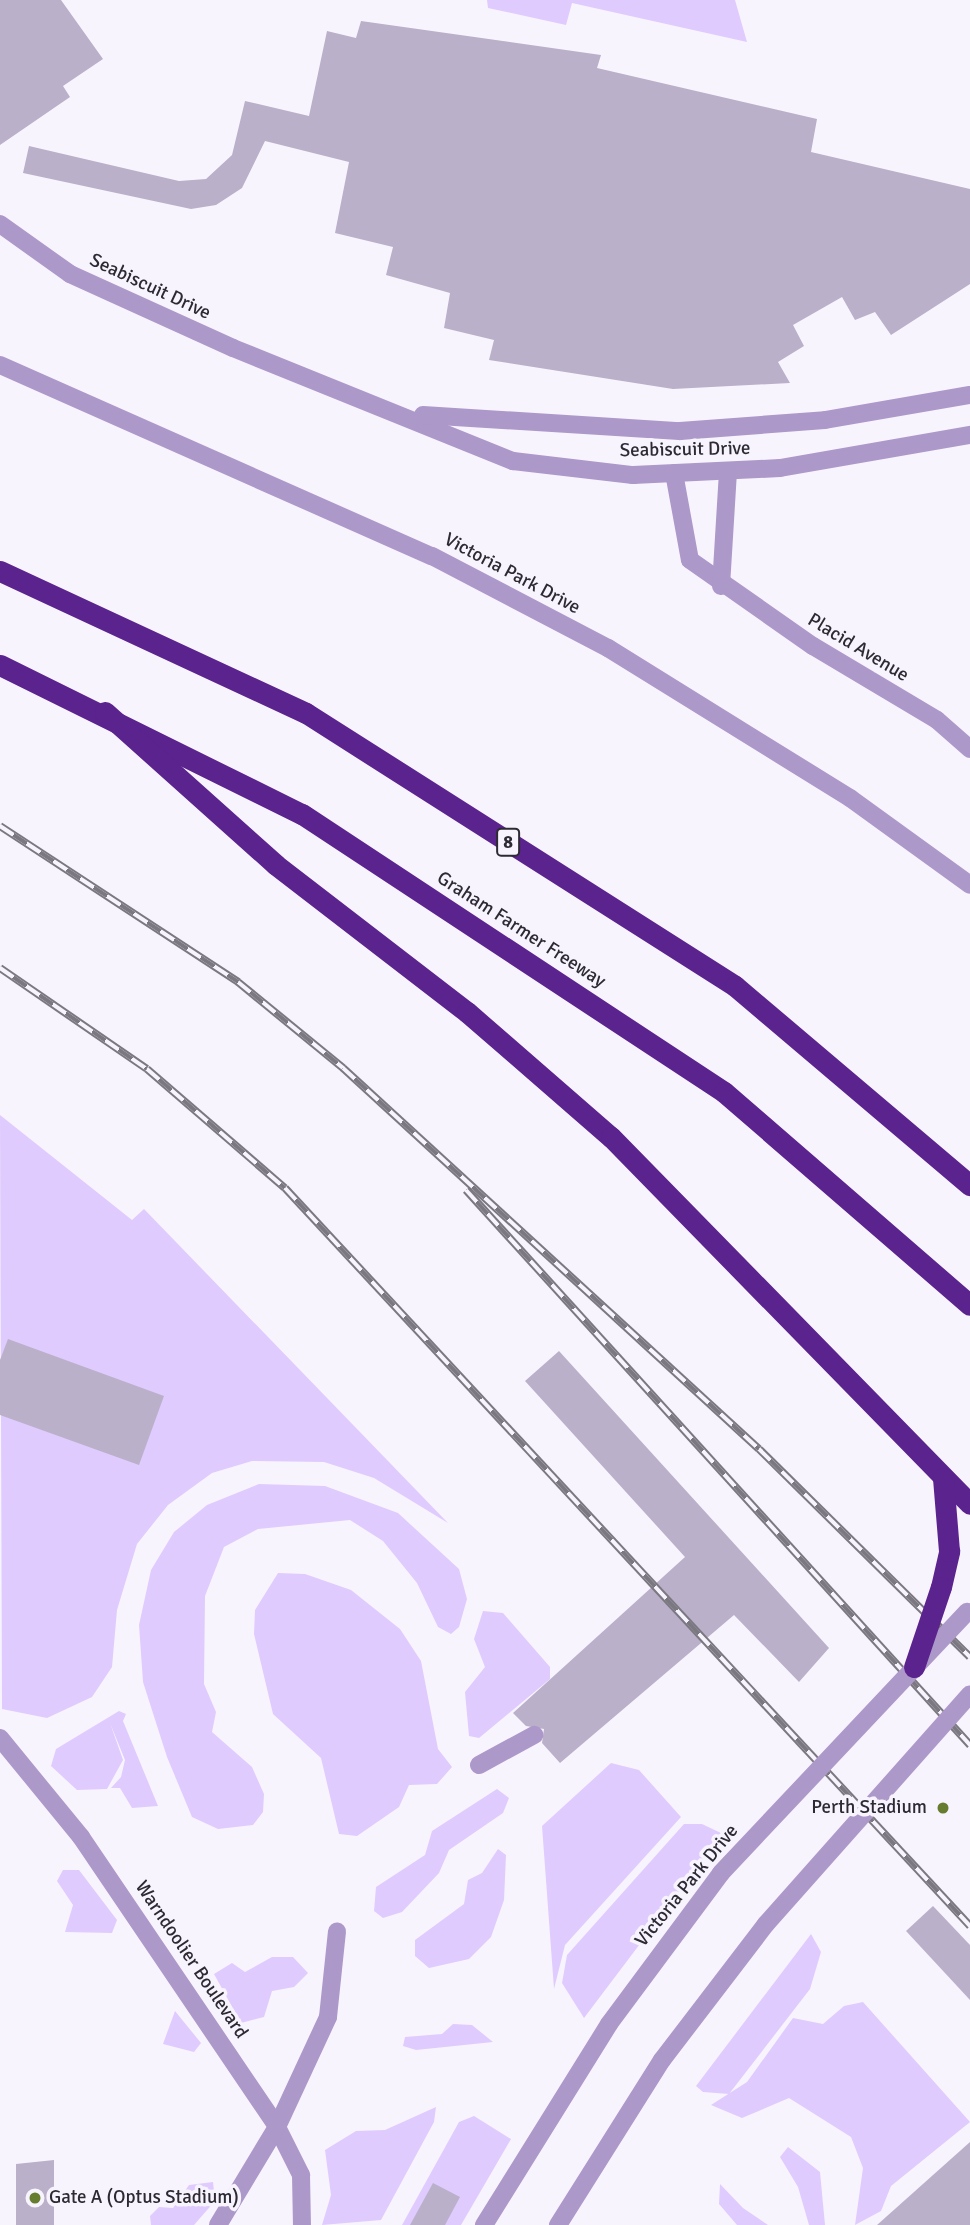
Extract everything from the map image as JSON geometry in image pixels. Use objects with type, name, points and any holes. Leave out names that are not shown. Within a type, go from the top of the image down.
[{"type":"highway","name":"8","points":[[0,571],[317,720],[735,986],[970,1185]]},
{"type":"highway","name":"Graham Farmer Freeway","points":[[0,665],[105,712],[302,814],[724,1092],[970,1305]]},
{"type":"highway","points":[[105,712],[276,865],[467,1012],[611,1137],[970,1504]]},
{"type":"highway","points":[[914,1667],[941,1587],[949,1540],[943,1478]]},
{"type":"street","name":"Seabiscuit Drive","points":[[0,224],[83,279],[233,348],[409,414],[513,461],[674,473],[728,471],[780,468],[970,435]]},
{"type":"street","name":"Victoria Park Drive","points":[[0,365],[432,556],[608,649],[839,791],[970,885]]},
{"type":"street","name":"Seabiscuit Drive","points":[[409,414],[680,431],[825,420],[970,395]]},
{"type":"street","points":[[721,586],[728,471]]},
{"type":"street","name":"Placid Avenue","points":[[674,473],[690,560],[721,586],[937,720],[970,749]]},
{"type":"street","name":"Victoria Park Drive","points":[[484,2225],[521,2160],[609,2024],[721,1873],[969,1611]]},
{"type":"street","points":[[558,2225],[575,2194],[662,2060],[766,1924],[970,1693]]},
{"type":"street","points":[[479,1765],[534,1735]]},
{"type":"street","name":"Warndoolier Boulevard","points":[[0,1738],[81,1837],[277,2127],[301,2175],[302,2225]]},
{"type":"street","points":[[218,2225],[277,2127],[328,2017],[337,1931]]},
{"type":"shaded area","points":[[487,0],[735,0],[747,42],[572,3],[566,25],[488,8]]},
{"type":"shaded area","points":[[0,1115],[132,1220],[144,1209],[448,1523],[374,1478],[324,1462],[252,1461],[212,1473],[168,1505],[137,1544],[117,1610],[112,1667],[92,1697],[47,1718],[2,1709]]},
{"type":"shaded area","points":[[259,1484],[325,1486],[398,1513],[459,1569],[467,1599],[459,1627],[451,1634],[438,1627],[417,1583],[383,1541],[350,1520],[258,1529],[224,1547],[205,1596],[204,1684],[216,1712],[212,1732],[252,1767],[264,1794],[263,1812],[253,1825],[218,1829],[192,1817],[167,1757],[143,1682],[139,1625],[151,1570],[174,1532],[207,1505]]},
{"type":"shaded area","points":[[278,1573],[305,1574],[351,1590],[400,1629],[421,1661],[438,1749],[452,1767],[437,1784],[409,1785],[399,1807],[357,1836],[339,1834],[321,1758],[273,1714],[254,1634],[255,1610]]},
{"type":"shaded area","points":[[483,1611],[503,1613],[550,1667],[550,1679],[479,1738],[469,1736],[465,1692],[485,1667],[474,1639]]},
{"type":"shaded area","points":[[119,1711],[126,1714],[123,1721],[158,1806],[132,1808],[120,1788],[111,1788],[121,1777],[125,1760],[110,1723],[123,1760],[107,1789],[77,1790],[51,1766],[56,1749]]},
{"type":"shaded area","points":[[611,1763],[639,1770],[681,1817],[565,1945],[554,1989],[542,1826]]},
{"type":"shaded area","points":[[497,1789],[509,1798],[503,1813],[449,1850],[439,1873],[402,1912],[383,1918],[374,1911],[376,1887],[425,1855],[432,1831]]},
{"type":"shaded area","points":[[684,1824],[702,1824],[723,1834],[584,2018],[562,1983],[567,1955]]},
{"type":"shaded area","points":[[498,1849],[506,1855],[504,1900],[491,1937],[469,1959],[429,1968],[415,1956],[415,1940],[464,1904],[468,1880],[482,1873]]},
{"type":"shaded area","points":[[63,1870],[79,1870],[117,1920],[112,1933],[65,1932],[73,1905],[57,1881]]},
{"type":"shaded area","points":[[811,1934],[821,1952],[810,1989],[729,2094],[703,2092],[696,2086]]},
{"type":"shaded area","points":[[272,1957],[293,1957],[308,1973],[294,1987],[272,1991],[264,2017],[241,2023],[214,1974],[232,1963],[245,1972]]},
{"type":"shaded area","points":[[863,2002],[970,2122],[891,2186],[881,2211],[855,2225],[863,2168],[851,2137],[789,2098],[742,2118],[711,2105],[747,2082],[793,2018],[823,2024],[844,2006]]},
{"type":"shaded area","points":[[175,2011],[201,2043],[194,2052],[163,2044]]},
{"type":"shaded area","points":[[453,2024],[472,2025],[493,2042],[416,2050],[403,2046],[405,2037],[442,2034]]},
{"type":"shaded area","points":[[436,2107],[434,2122],[381,2220],[322,2225],[331,2195],[325,2150],[356,2131],[385,2130]]},
{"type":"shaded area","points":[[474,2116],[511,2139],[461,2225],[402,2225],[459,2122]]},
{"type":"shaded area","points":[[788,2147],[820,2172],[825,2225],[809,2225],[798,2187],[780,2157]]},
{"type":"shaded area","points":[[213,2182],[215,2201],[194,2225],[151,2225],[150,2216],[159,2207],[173,2208],[189,2185]]},
{"type":"shaded area","points":[[720,2184],[743,2208],[768,2225],[737,2225],[719,2204]]},
{"type":"building","points":[[0,0],[61,0],[103,59],[63,86],[70,97],[0,145]]},
{"type":"building","points":[[361,21],[601,55],[597,68],[817,119],[811,152],[970,189],[970,284],[891,335],[875,312],[855,320],[842,297],[793,325],[804,346],[778,362],[790,383],[673,389],[489,360],[494,340],[444,328],[450,293],[386,275],[393,247],[335,233],[349,162],[265,141],[242,188],[216,205],[191,209],[23,173],[29,146],[179,181],[206,179],[232,155],[245,101],[309,116],[327,31],[356,38]]},
{"type":"building","points":[[8,1339],[164,1396],[139,1465],[0,1415],[0,1360]]},
{"type":"building","points":[[559,1351],[829,1648],[799,1682],[734,1615],[560,1763],[542,1743],[544,1729],[526,1726],[513,1713],[685,1557],[525,1381]]},
{"type":"building","points":[[933,1906],[970,1945],[970,2000],[906,1931]]},
{"type":"building","points":[[970,2142],[970,2225],[877,2225]]},
{"type":"building","name":"Gate A (Optus Stadium)","points":[[54,2160],[54,2225],[16,2225],[16,2164]]},
{"type":"building","points":[[433,2183],[460,2197],[445,2225],[410,2225]]},
{"type":"railway","points":[[0,826],[238,982],[343,1068],[759,1449],[970,1657]]},
{"type":"railway","points":[[0,968],[147,1069],[285,1188],[970,1926]]},
{"type":"railway","points":[[466,1190],[970,1745]]},
{"type":"place","name":"Perth Stadium","points":[[943,1808]]},
{"type":"place","name":"Gate A (Optus Stadium)","points":[[35,2198]]}]
